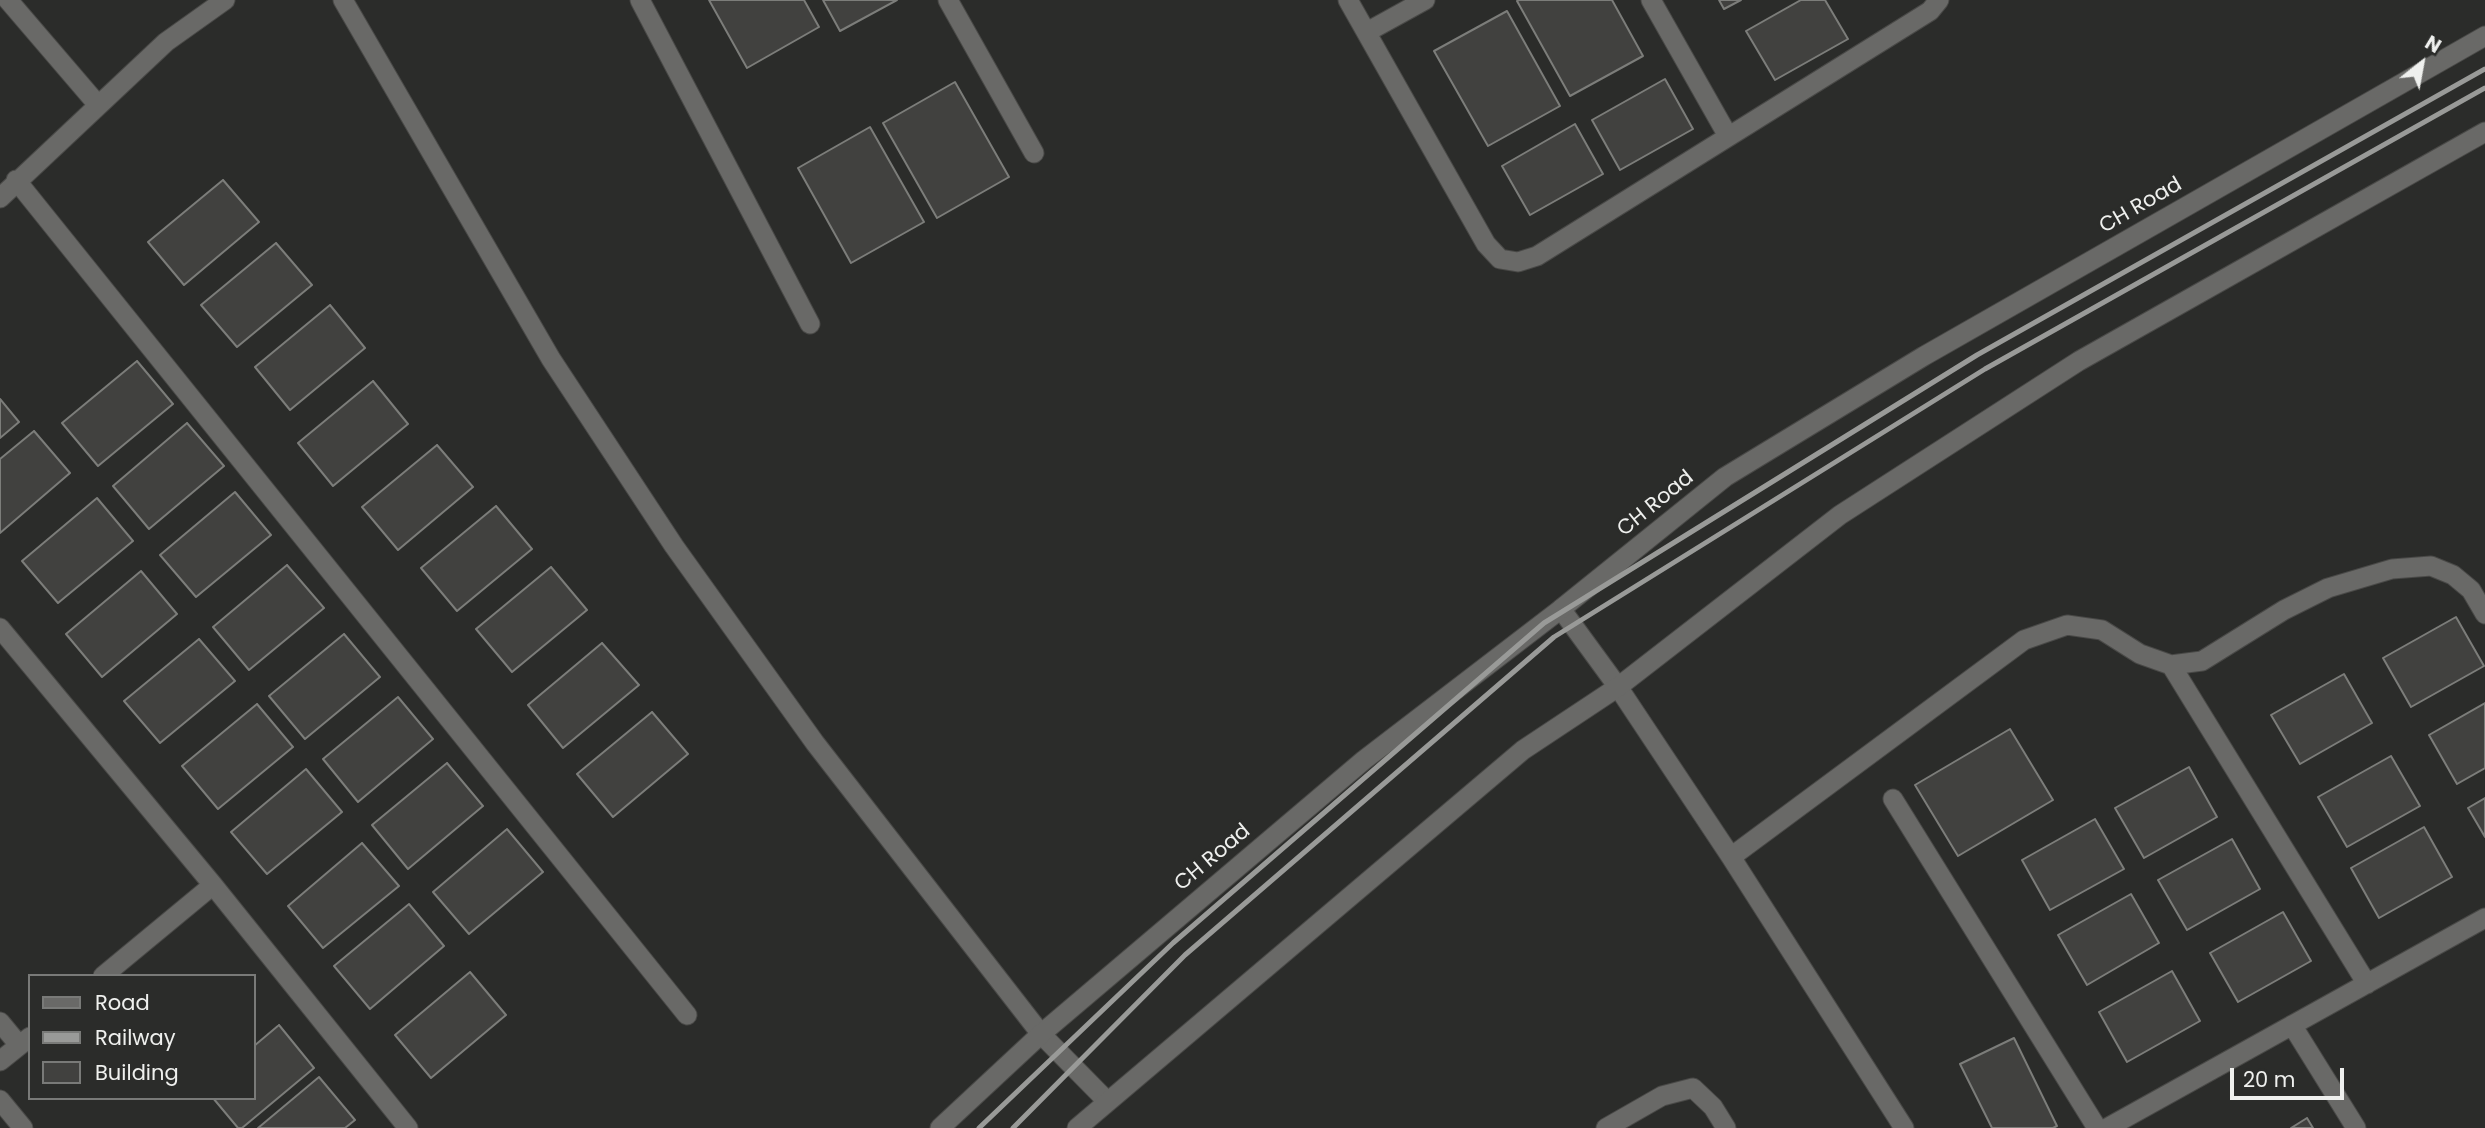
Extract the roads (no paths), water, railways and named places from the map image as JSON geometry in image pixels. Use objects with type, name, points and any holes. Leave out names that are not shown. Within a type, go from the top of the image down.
[{"type":"street","points":[[8,0],[98,105]]},
{"type":"street","points":[[0,198],[16,180],[166,42],[225,0]]},
{"type":"street","points":[[343,0],[551,359],[674,546],[815,743],[1041,1034],[1107,1101]]},
{"type":"street","points":[[640,0],[810,324]]},
{"type":"street","points":[[948,0],[1034,153]]},
{"type":"street","points":[[1348,0],[1486,244],[1500,259],[1518,262],[1537,256],[1930,11],[1939,0]]},
{"type":"street","points":[[1367,32],[1425,0]]},
{"type":"street","points":[[1651,0],[1728,136]]},
{"type":"street","name":"CH Road","points":[[940,1128],[1041,1034],[1364,760],[1561,609],[1724,477],[1924,356],[2485,36]]},
{"type":"street","points":[[1077,1128],[1523,750],[1618,687],[1840,515],[2079,361],[2485,132]]},
{"type":"street","points":[[16,180],[687,1015]]},
{"type":"street","points":[[1731,857],[2024,640],[2067,625],[2102,630],[2140,654],[2171,665],[2202,661],[2284,610],[2328,588],[2392,569],[2431,566],[2453,575],[2471,590],[2485,614]]},
{"type":"street","points":[[1561,609],[1618,687],[1731,857],[1904,1128]]},
{"type":"street","points":[[0,628],[213,885],[408,1128]]},
{"type":"street","points":[[2171,665],[2367,984]]},
{"type":"street","points":[[1893,799],[2097,1128]]},
{"type":"street","points":[[105,974],[213,885]]},
{"type":"street","points":[[2106,1128],[2485,918]]},
{"type":"street","points":[[0,1022],[24,1041],[0,1061]]},
{"type":"street","points":[[2292,1025],[2356,1128]]},
{"type":"street","points":[[1606,1128],[1662,1096],[1693,1088],[1713,1107],[1726,1128]]},
{"type":"street","points":[[0,1100],[23,1128]]},
{"type":"railway","points":[[979,1128],[1173,943],[1544,623],[1977,355],[2485,69]]},
{"type":"railway","points":[[1013,1128],[1185,955],[1554,637],[1985,369],[2485,88]]}]
